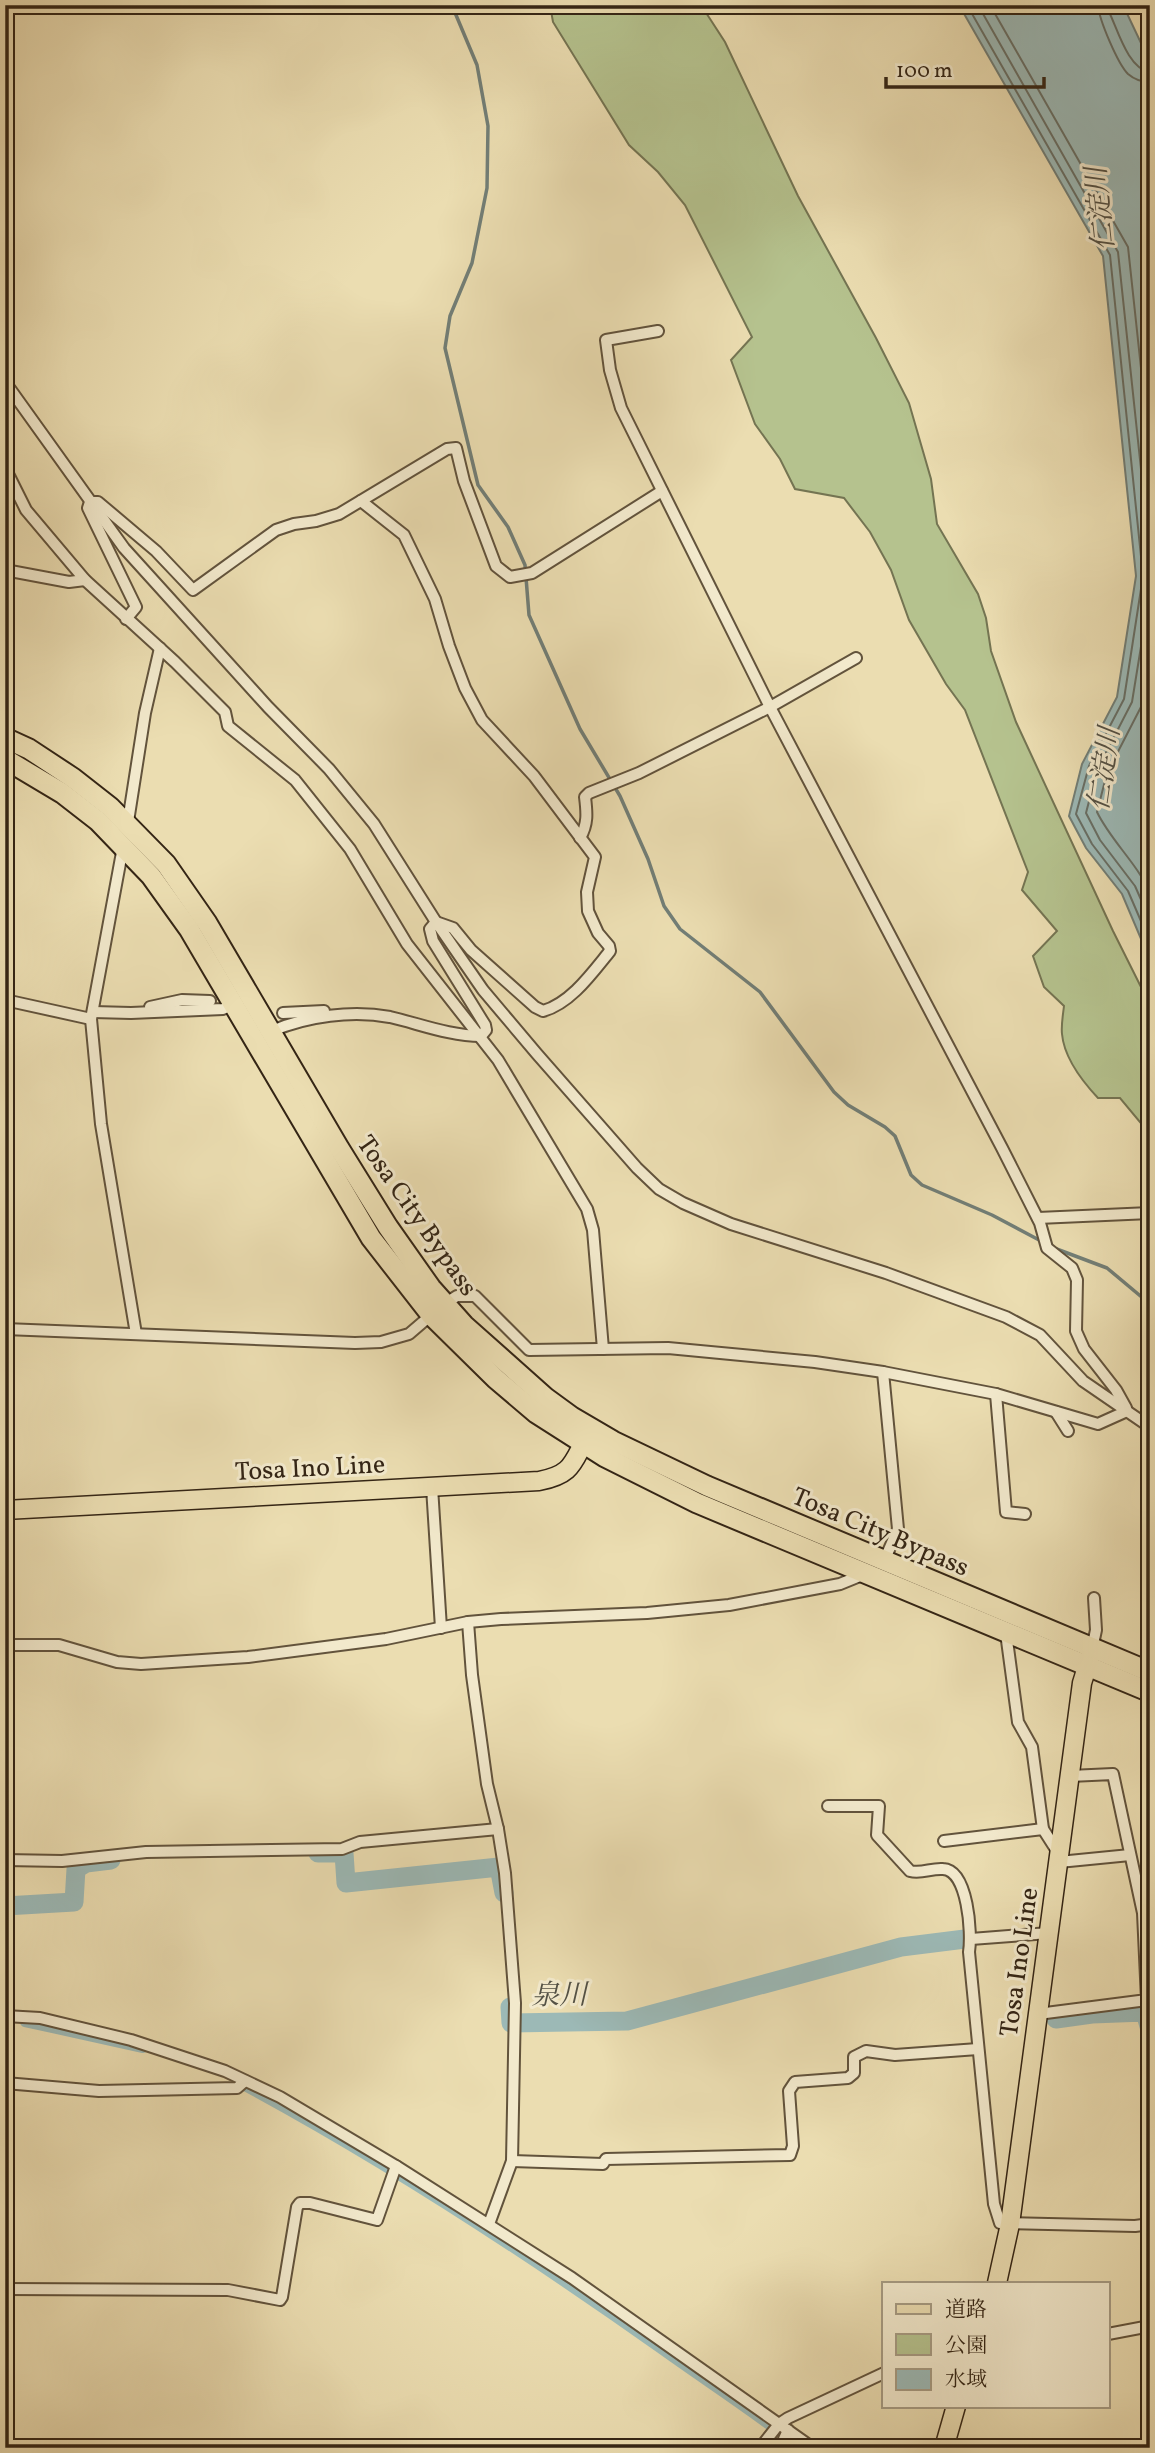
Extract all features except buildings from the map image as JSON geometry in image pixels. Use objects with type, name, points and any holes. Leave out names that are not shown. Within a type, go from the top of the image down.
[{"type":"highway","name":"Tosa City Bypass","points":[[5,738],[29,749],[73,778],[110,807],[166,864],[200,913],[272,1031],[339,1148],[438,1310]]},
{"type":"highway","name":"Tosa City Bypass","points":[[5,759],[62,793],[98,821],[150,876],[189,929],[370,1238],[516,1396],[536,1413],[883,1560],[1089,1658],[1150,1692]]},
{"type":"highway","name":"Tosa City Bypass","points":[[587,1436],[697,1503],[1006,1633],[1089,1658],[1150,1672]]},
{"type":"main road","name":"Tosa Ino Line","points":[[5,1510],[555,1478],[568,1469],[587,1436]]},
{"type":"main road","name":"Tosa Ino Line","points":[[998,2282],[1010,2224],[1082,1683],[1089,1658]]},
{"type":"main road","points":[[944,2448],[955,2408]]},
{"type":"street","points":[[658,331],[606,340],[610,370],[621,408],[770,707],[1038,1218],[1045,1242],[1072,1268],[1077,1280],[1076,1331],[1084,1349],[1116,1390],[1127,1411]]},
{"type":"street","points":[[5,382],[124,548],[268,707],[329,768],[374,824],[436,922],[484,990],[637,1168],[659,1189],[683,1203],[732,1224],[886,1273],[1006,1317],[1040,1335],[1083,1381],[1150,1427]]},
{"type":"street","points":[[90,502],[98,502],[156,551],[193,590],[276,530],[339,514],[447,449],[456,448],[464,481],[496,566],[510,577],[527,575],[662,491]]},
{"type":"street","points":[[5,468],[26,510],[86,580],[225,712],[228,726],[295,780],[350,849],[407,944],[498,1060],[587,1209],[593,1230],[603,1349]]},
{"type":"street","points":[[361,501],[404,535],[435,599],[465,688],[482,720],[534,776],[595,857],[587,892],[588,911],[610,951],[581,986],[543,1011],[535,1007],[471,950],[453,928],[436,922]]},
{"type":"street","points":[[90,502],[88,508],[136,607],[126,619]]},
{"type":"street","points":[[5,570],[69,582],[86,580]]},
{"type":"street","points":[[136,1334],[101,1124],[92,1045],[92,1015],[128,826],[145,713],[160,648]]},
{"type":"street","points":[[580,838],[586,827],[585,797],[589,793],[639,773],[770,707],[856,658]]},
{"type":"street","points":[[436,922],[430,929],[433,941],[485,1025],[486,1030],[481,1036]]},
{"type":"street","points":[[5,1000],[92,1015],[223,1009],[234,1004]]},
{"type":"street","points":[[131,1013],[182,1000],[210,1001]]},
{"type":"street","points":[[283,1013],[316,1013],[347,1008],[364,1014]]},
{"type":"street","points":[[272,1031],[286,1025],[341,1014],[364,1014],[389,1017],[466,1036],[481,1036]]},
{"type":"street","points":[[1038,1218],[1150,1213]]},
{"type":"street","points":[[5,1329],[381,1342],[409,1334],[457,1296],[475,1296],[529,1350],[668,1348],[815,1362],[996,1394],[1098,1424],[1127,1411]]},
{"type":"street","points":[[5,1641],[10,1645],[59,1645],[117,1662],[141,1664],[248,1657],[386,1639],[468,1622],[648,1613],[729,1605],[840,1584],[866,1573],[883,1560],[898,1530],[883,1372]]},
{"type":"street","points":[[996,1394],[1006,1512],[1024,1514]]},
{"type":"street","points":[[1056,1412],[1068,1431]]},
{"type":"street","points":[[432,1487],[441,1628]]},
{"type":"street","points":[[1089,1658],[1096,1630],[1094,1598]]},
{"type":"street","points":[[468,1622],[478,1726],[505,1873],[515,2003],[512,2161],[489,2224]]},
{"type":"street","points":[[1006,1633],[1018,1722],[1032,1747],[1043,1829],[1059,1858],[1130,1855]]},
{"type":"street","points":[[1038,2014],[1147,2000],[1143,1913],[1113,1774],[1070,1776]]},
{"type":"street","points":[[828,1806],[878,1806],[877,1835],[911,1871],[918,1873],[944,1868],[955,1873],[962,1885],[971,1939],[969,1952],[994,2204],[1000,2223],[1150,2224]]},
{"type":"street","points":[[5,1860],[62,1861],[146,1852],[342,1849],[360,1843],[498,1829]]},
{"type":"street","points":[[944,1841],[1043,1829]]},
{"type":"street","points":[[971,1939],[1049,1933]]},
{"type":"street","points":[[5,2016],[40,2018],[131,2040],[188,2057],[241,2084],[279,2097],[396,2166],[572,2278],[781,2434],[813,2448]]},
{"type":"street","points":[[512,2161],[603,2164],[606,2159],[790,2155],[793,2146],[789,2091],[795,2082],[848,2078],[854,2073],[854,2057],[866,2051],[895,2055],[978,2049]]},
{"type":"street","points":[[5,2083],[99,2091],[241,2084]]},
{"type":"street","points":[[5,2289],[228,2290],[280,2300],[297,2207],[300,2203],[310,2203],[377,2220],[396,2166]]},
{"type":"street","points":[[1110,2334],[1150,2326]]},
{"type":"street","points":[[760,2448],[882,2374]]},
{"type":"green space","points":[[550,5],[701,5],[725,42],[798,196],[909,403],[931,479],[937,524],[978,594],[986,618],[991,651],[1016,722],[1150,1005],[1150,1137],[1120,1098],[1098,1098],[1070,1060],[1062,1034],[1064,1006],[1044,987],[1033,956],[1057,931],[1022,890],[1028,872],[965,710],[946,684],[909,620],[891,570],[870,532],[844,498],[795,489],[780,459],[755,424],[731,360],[752,337],[685,205],[658,172],[629,145],[553,22]]},
{"type":"water","name":"仁淀川","points":[[959,5],[1123,5],[1150,62],[1150,960],[1122,894],[1086,848],[1069,816],[1082,764],[1117,697],[1136,576],[1103,256]]},
{"type":"waterway","points":[[448,5],[456,15],[477,65],[488,126],[487,188],[472,263],[450,316],[445,348],[478,485],[508,527],[525,565],[529,615],[580,729],[620,796],[648,859],[664,906],[680,929],[760,992],[834,1092],[848,1105],[895,1136],[911,1175],[922,1185],[992,1215],[1041,1241]]},
{"type":"waterway","points":[[1054,1248],[1107,1268],[1150,1304]]},
{"type":"waterway","name":"泉川","points":[[318,1853],[344,1853],[346,1883],[499,1867],[504,1893]]},
{"type":"waterway","name":"泉川","points":[[5,1906],[74,1902],[76,1869],[86,1863],[111,1860]]},
{"type":"waterway","name":"泉川","points":[[510,2007],[511,2023],[627,2021],[901,1947],[965,1939]]},
{"type":"waterway","name":"泉川","points":[[1056,2019],[1092,2014],[1145,2012],[1150,2030]]},
{"type":"waterway","points":[[25,2022],[143,2048]]},
{"type":"waterway","points":[[243,2085],[351,2146],[508,2244],[800,2448]]}]
